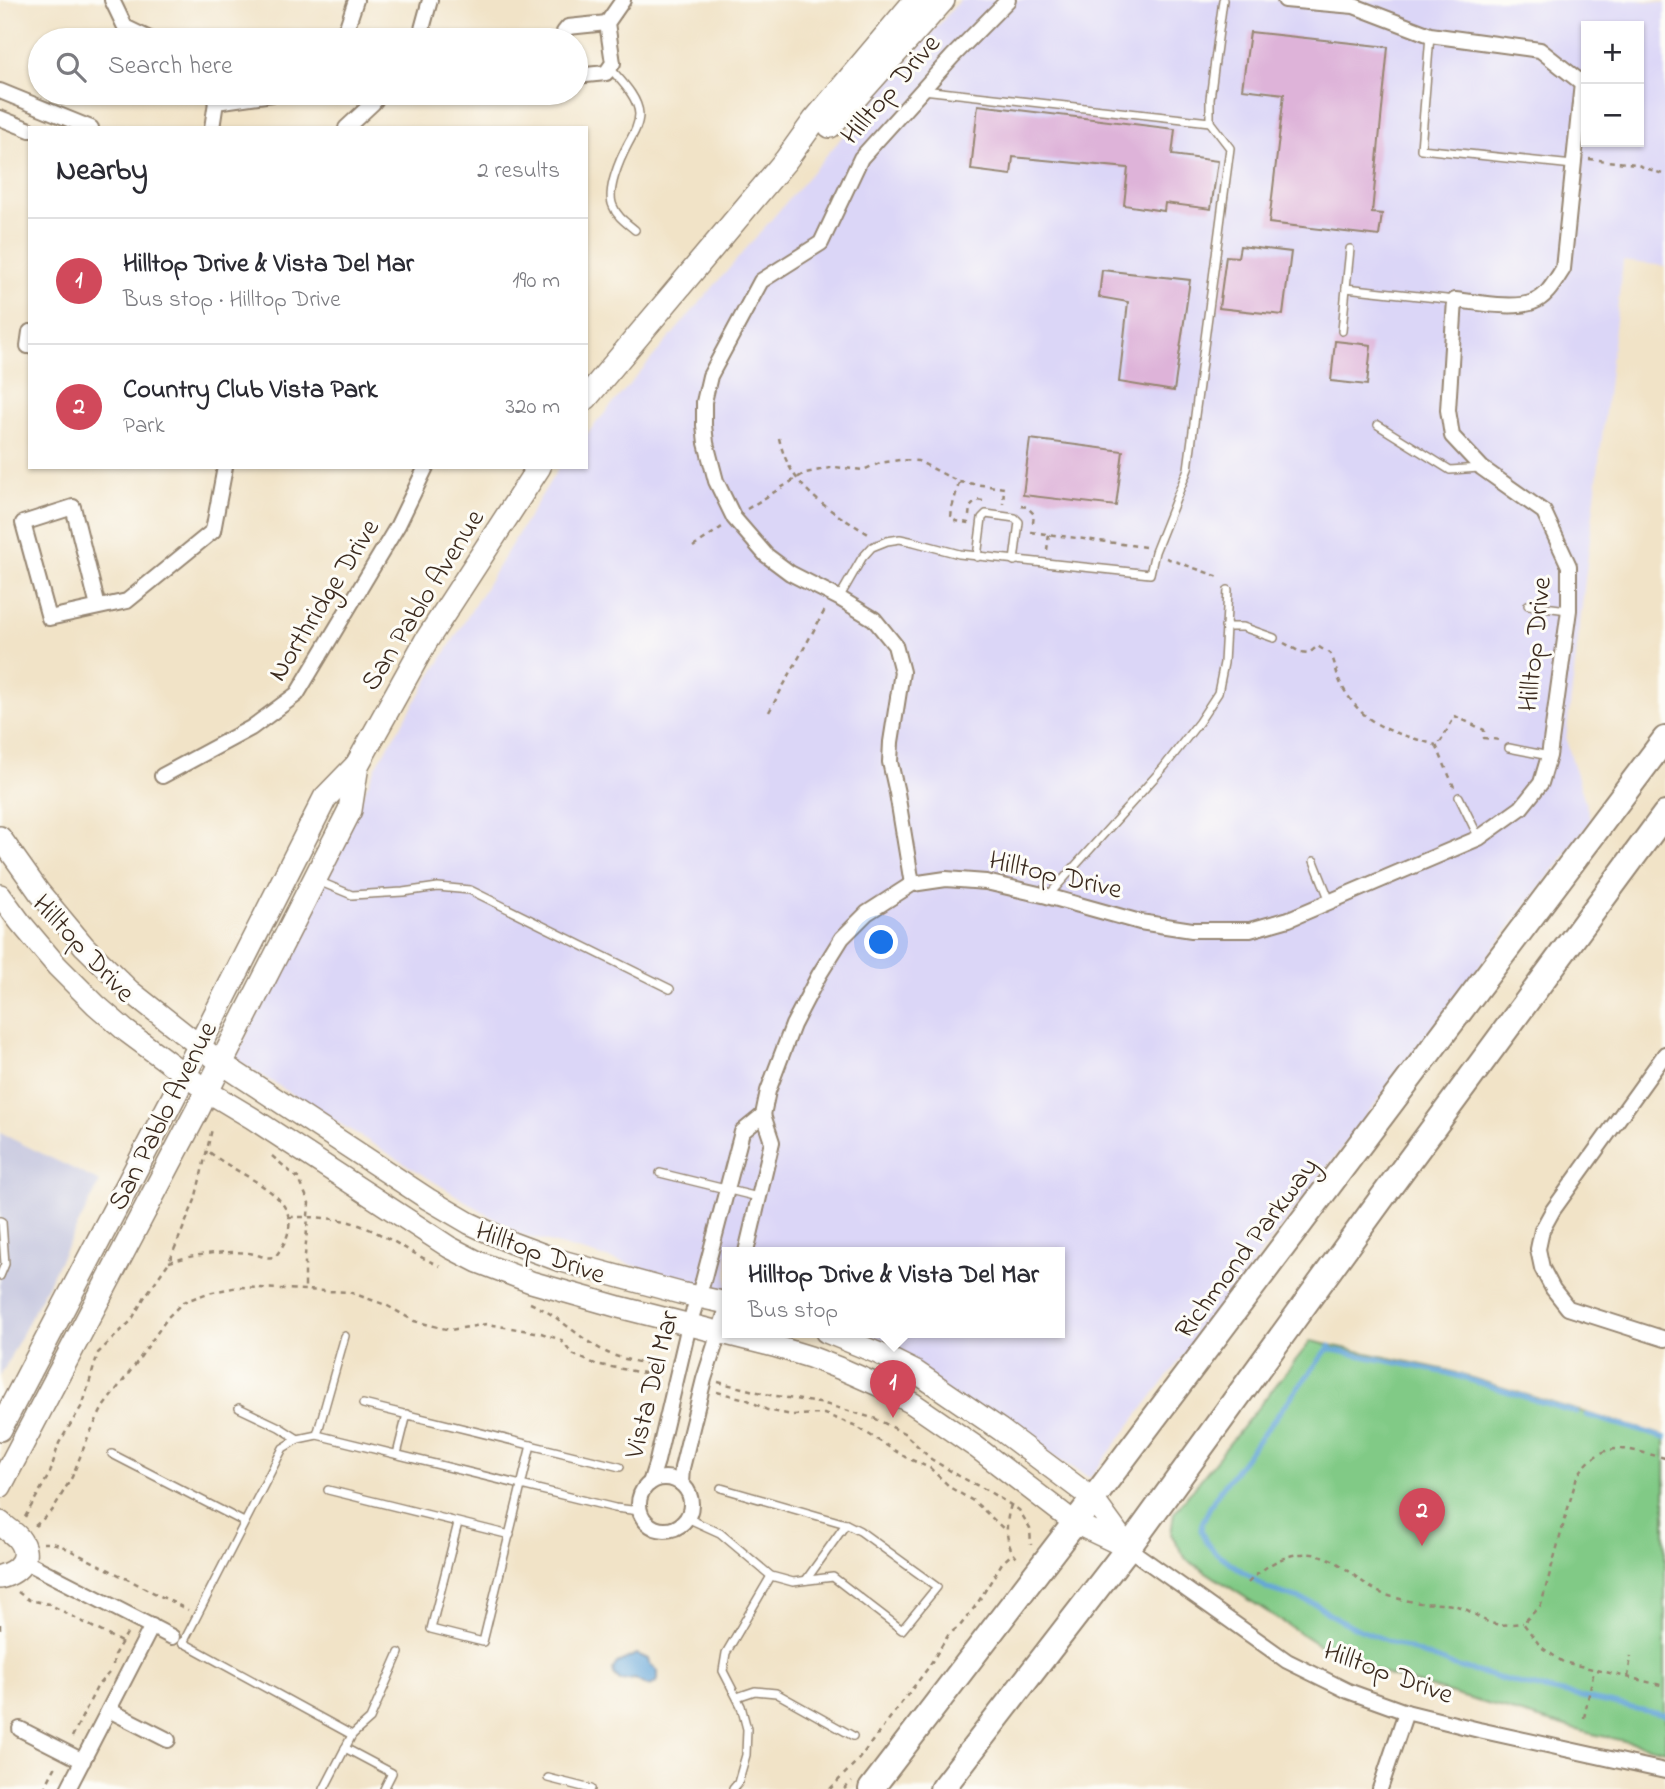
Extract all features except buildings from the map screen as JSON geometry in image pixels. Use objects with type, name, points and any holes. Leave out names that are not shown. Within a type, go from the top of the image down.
[{"type":"highway","name":"Richmond Parkway","points":[[872,1789],[1076,1523],[1665,739]]},
{"type":"highway","points":[[942,1789],[1128,1548],[1665,814]]},
{"type":"main road","points":[[588,396],[916,0]]},
{"type":"main road","points":[[786,160],[824,132],[943,0]]},
{"type":"main road","name":"San Pablo Avenue","points":[[0,1429],[325,798],[357,765],[426,641],[538,469]]},
{"type":"main road","name":"San Pablo Avenue","points":[[0,1486],[207,1091],[350,810],[357,765]]},
{"type":"main road","name":"Hilltop Drive","points":[[0,837],[39,892],[83,946],[130,991],[221,1063],[428,1199],[512,1243],[558,1259],[722,1302]]},
{"type":"main road","name":"Hilltop Drive","points":[[0,895],[57,966],[126,1031],[207,1091],[420,1229],[478,1262],[531,1282],[722,1334]]},
{"type":"main road","name":"Hilltop Drive","points":[[738,1338],[810,1357],[886,1389],[943,1423],[1076,1523],[1128,1548]]},
{"type":"main road","name":"Hilltop Drive","points":[[841,1338],[880,1353],[916,1372],[1001,1430],[1093,1499],[1128,1548]]},
{"type":"main road","points":[[6,1583],[24,1561],[25,1553],[11,1523]]},
{"type":"street","points":[[112,0],[127,28]]},
{"type":"street","points":[[346,28],[356,0]]},
{"type":"street","points":[[422,28],[430,0]]},
{"type":"street","points":[[588,74],[607,72],[613,63],[607,23],[623,0]]},
{"type":"street","name":"Hilltop Drive","points":[[912,884],[890,762],[902,672],[895,645],[874,619],[790,573],[766,555],[734,518],[716,481],[706,443],[704,402],[710,376],[761,281],[821,243],[861,158],[951,57],[1007,0]]},
{"type":"street","points":[[1285,0],[1354,6],[1430,36],[1540,50],[1582,83],[1563,269],[1549,290],[1534,302],[1514,305],[1455,300]]},
{"type":"street","points":[[567,28],[607,23]]},
{"type":"street","points":[[0,91],[28,102]]},
{"type":"street","points":[[34,105],[86,126]]},
{"type":"street","points":[[212,126],[213,105]]},
{"type":"street","points":[[348,126],[371,105]]},
{"type":"street","points":[[0,118],[28,129]]},
{"type":"street","name":"Hilltop Drive","points":[[763,1115],[768,1091],[793,1025],[842,938],[867,913],[912,884],[946,879],[986,882],[1140,922],[1192,930],[1250,930],[1289,919],[1479,838],[1521,808],[1541,783],[1549,756],[1569,610],[1569,566],[1544,512],[1482,468],[1452,436],[1448,410],[1455,300]]},
{"type":"street","points":[[98,607],[73,507],[23,523],[49,618],[127,601],[213,531],[225,469]]},
{"type":"street","name":"Northridge Drive","points":[[162,776],[251,728],[298,694],[398,524],[425,469]]},
{"type":"street","points":[[1665,1054],[1553,1210],[1542,1230],[1538,1249],[1542,1268],[1567,1308],[1665,1339]]},
{"type":"street","points":[[747,1247],[772,1142],[763,1115]]},
{"type":"street","name":"Vista Del Mar","points":[[650,1483],[689,1325],[742,1132],[763,1115]]},
{"type":"street","name":"Vista Del Mar","points":[[681,1483],[682,1468],[703,1383],[722,1324]]},
{"type":"street","points":[[659,1478],[681,1483],[691,1500],[687,1518],[680,1525],[659,1529],[644,1520],[639,1501],[650,1483],[659,1478]]},
{"type":"street","name":"Hilltop Drive","points":[[1128,1548],[1287,1661],[1348,1691],[1406,1712],[1479,1731],[1665,1771]]},
{"type":"street","points":[[24,1561],[178,1640]]},
{"type":"street","points":[[68,1789],[152,1626]]},
{"type":"street","points":[[109,1710],[168,1740]]},
{"type":"street","points":[[1380,1789],[1406,1712]]},
{"type":"street","points":[[20,1729],[83,1761]]},
{"type":"lane","points":[[839,598],[862,558],[872,547],[900,539],[977,557],[1150,574],[1155,552],[1188,469],[1230,148],[1210,122],[1210,99],[1223,0]]},
{"type":"lane","points":[[1430,36],[1421,149],[1574,161]]},
{"type":"lane","points":[[610,68],[635,101],[639,115],[635,130],[619,161],[613,183],[612,205],[622,220],[635,230]]},
{"type":"lane","points":[[923,90],[1210,122]]},
{"type":"lane","points":[[1342,331],[1350,249]]},
{"type":"lane","points":[[1346,288],[1455,300]]},
{"type":"lane","points":[[1378,425],[1450,470],[1482,468]]},
{"type":"lane","points":[[977,557],[982,518],[986,514],[996,515],[1015,518],[1019,522],[1014,561]]},
{"type":"lane","points":[[1047,896],[1164,767],[1218,693],[1224,663],[1228,590]]},
{"type":"lane","points":[[1528,605],[1569,610]]},
{"type":"lane","points":[[1225,627],[1243,627],[1274,638]]},
{"type":"lane","points":[[1510,745],[1549,756]]},
{"type":"lane","points":[[1459,797],[1479,838]]},
{"type":"lane","points":[[1314,861],[1329,901]]},
{"type":"lane","points":[[314,880],[352,895],[438,887],[470,890],[670,989]]},
{"type":"lane","points":[[660,1173],[758,1197]]},
{"type":"lane","points":[[0,1221],[5,1264],[0,1276]]},
{"type":"lane","points":[[317,1435],[345,1336]]},
{"type":"lane","points":[[363,1404],[620,1467]]},
{"type":"lane","points":[[239,1408],[298,1439]]},
{"type":"lane","points":[[397,1454],[407,1414]]},
{"type":"lane","points":[[352,1735],[178,1640],[197,1615],[284,1448],[298,1439],[317,1435],[615,1508],[640,1511]]},
{"type":"lane","points":[[458,1523],[431,1629],[483,1642],[531,1445]]},
{"type":"lane","points":[[112,1454],[244,1522]]},
{"type":"lane","points":[[687,1518],[720,1533],[771,1576],[793,1582],[833,1577],[902,1630],[937,1587],[860,1531],[846,1524],[721,1488]]},
{"type":"lane","points":[[328,1490],[510,1535]]},
{"type":"lane","points":[[806,1580],[846,1524]]},
{"type":"lane","points":[[733,1789],[738,1783],[746,1755],[747,1729],[737,1698],[723,1671],[726,1653],[771,1576]]},
{"type":"lane","points":[[324,1789],[352,1735],[370,1719],[399,1653]]},
{"type":"lane","points":[[737,1698],[755,1691],[776,1693],[853,1736]]},
{"type":"lane","points":[[345,1748],[392,1773],[384,1789]]},
{"type":"lane","points":[[548,1779],[590,1789]]},
{"type":"path","points":[[1574,161],[1635,164],[1665,175]]},
{"type":"path","points":[[693,547],[804,472],[821,468],[863,470],[880,463],[918,461],[959,482],[1004,488],[1003,504]]},
{"type":"path","points":[[959,482],[951,519],[968,523],[967,533]]},
{"type":"path","points":[[1031,532],[1147,547],[1161,556],[1231,583],[1228,590]]},
{"type":"path","points":[[1274,638],[1300,652],[1309,653],[1318,646],[1331,655],[1341,685],[1353,704],[1365,716],[1397,734],[1436,745]]},
{"type":"path","points":[[1436,745],[1455,716],[1484,730],[1484,738],[1510,745]]},
{"type":"path","points":[[1436,745],[1459,797]]},
{"type":"path","points":[[11,1523],[50,1473],[59,1443],[83,1405],[98,1353],[131,1321],[169,1262],[195,1200],[212,1127]]},
{"type":"path","points":[[169,1262],[204,1254],[249,1253],[265,1258],[275,1257],[288,1234],[289,1217],[282,1202],[267,1188],[215,1158],[206,1149]]},
{"type":"path","points":[[267,1152],[299,1179],[309,1203],[305,1289]]},
{"type":"path","points":[[289,1217],[354,1223],[450,1269]]},
{"type":"path","points":[[29,1530],[52,1511],[72,1477],[103,1408],[167,1317],[183,1302],[208,1293],[238,1287],[349,1292],[386,1305],[414,1321],[450,1330],[487,1324],[541,1334],[561,1340],[572,1354],[595,1364],[677,1376]]},
{"type":"path","points":[[529,1302],[610,1354],[677,1376]]},
{"type":"path","points":[[703,1383],[746,1399],[766,1410],[792,1415],[824,1414],[854,1425],[905,1457],[930,1468],[951,1488],[975,1502],[1006,1531]]},
{"type":"path","points":[[703,1383],[825,1404],[876,1419],[904,1433],[940,1465],[1011,1504],[1006,1531],[1012,1554],[1021,1562]]},
{"type":"path","points":[[1249,1582],[1256,1574],[1287,1555],[1303,1553],[1322,1556],[1338,1563],[1381,1593],[1420,1603],[1458,1606],[1488,1622],[1503,1625],[1523,1623],[1541,1605],[1577,1476],[1587,1463],[1598,1454],[1614,1448],[1665,1458]]},
{"type":"path","points":[[60,1545],[197,1615]]},
{"type":"path","points":[[830,1789],[866,1750],[928,1668],[949,1634],[960,1626],[1002,1563],[1012,1554]]},
{"type":"path","points":[[6,1583],[24,1598],[48,1604],[139,1651]]},
{"type":"path","points":[[44,1789],[98,1685],[113,1667],[114,1655],[136,1618]]},
{"type":"path","points":[[1523,1623],[1534,1639],[1563,1662],[1665,1686]]},
{"type":"path","points":[[0,1624],[0,1630]]},
{"type":"path","points":[[1628,1677],[1630,1656]]},
{"type":"path","points":[[1584,1718],[1594,1670]]},
{"type":"shaded area","points":[[960,0],[1636,0],[1665,3],[1665,266],[1623,261],[1566,740],[1591,821],[1090,1478],[858,1338],[1065,1338],[1065,1247],[722,1247],[722,1290],[519,1234],[235,1059],[378,763],[558,469],[588,469],[588,433]]},
{"type":"shaded area","points":[[0,1133],[100,1182],[0,1377]]},
{"type":"green space","points":[[1311,1341],[1446,1370],[1665,1436],[1665,1750],[1588,1733],[1390,1676],[1325,1649],[1186,1559],[1171,1534],[1174,1513]]},
{"type":"water","points":[[637,1654],[648,1659],[658,1671],[658,1680],[650,1686],[635,1679],[620,1681],[614,1675],[613,1669],[617,1663]]},
{"type":"waterway","points":[[1330,1346],[1215,1497],[1201,1530],[1206,1542],[1215,1552],[1268,1589],[1316,1604],[1360,1630],[1451,1665],[1525,1685],[1665,1715]]},
{"type":"waterway","points":[[1328,1349],[1447,1373],[1577,1413]]},
{"type":"waterway","points":[[1586,1415],[1665,1438]]},
{"type":"place","name":"Hilltop Drive & Vista Del Mar","points":[[893,1418]]},
{"type":"place","name":"Country Club Vista Park","points":[[1422,1546]]}]
